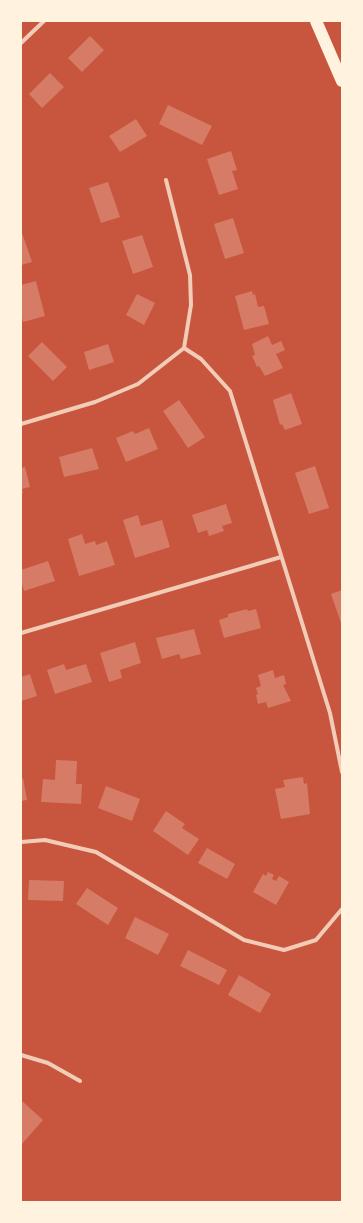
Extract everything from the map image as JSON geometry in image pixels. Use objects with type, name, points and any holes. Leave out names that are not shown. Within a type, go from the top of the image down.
[{"type":"highway","points":[[316,21],[342,81]]},
{"type":"street","points":[[21,43],[44,21]]},
{"type":"street","points":[[21,424],[95,402],[138,384],[184,348],[191,305],[190,275],[166,180]]},
{"type":"street","points":[[184,348],[201,359],[230,391],[330,713],[342,772]]},
{"type":"street","points":[[21,633],[281,557]]},
{"type":"street","points":[[21,842],[44,840],[96,852],[244,940],[284,950],[316,940],[342,909]]},
{"type":"street","points":[[21,1054],[48,1063],[80,1080]]},
{"type":"building","points":[[90,36],[104,50],[82,72],[68,58]]},
{"type":"building","points":[[50,73],[64,87],[42,108],[29,94]]},
{"type":"building","points":[[168,105],[212,126],[202,145],[159,124]]},
{"type":"building","points":[[136,119],[147,136],[120,152],[109,136]]},
{"type":"building","points":[[231,151],[237,170],[232,171],[238,189],[219,195],[207,159]]},
{"type":"building","points":[[108,182],[120,217],[101,223],[89,188]]},
{"type":"building","points":[[233,218],[244,253],[225,259],[214,224]]},
{"type":"building","points":[[21,230],[32,262],[21,265]]},
{"type":"building","points":[[142,235],[153,267],[133,274],[122,241]]},
{"type":"building","points":[[36,281],[45,316],[23,322],[21,314],[21,285]]},
{"type":"building","points":[[252,291],[253,295],[255,294],[258,307],[264,306],[269,324],[244,330],[235,296]]},
{"type":"building","points":[[137,294],[155,303],[144,325],[126,315]]},
{"type":"building","points":[[268,336],[272,345],[281,341],[285,350],[276,354],[283,368],[265,376],[259,366],[257,367],[252,356],[255,355],[252,344]]},
{"type":"building","points":[[42,342],[67,367],[53,381],[28,356]]},
{"type":"building","points":[[108,344],[114,362],[89,370],[84,352]]},
{"type":"building","points":[[291,393],[302,424],[285,430],[282,424],[280,425],[273,400]]},
{"type":"building","points":[[179,400],[205,437],[188,448],[163,411]]},
{"type":"building","points":[[149,428],[158,449],[126,462],[116,438],[133,431],[135,434]]},
{"type":"building","points":[[92,448],[99,469],[64,477],[59,457]]},
{"type":"building","points":[[315,466],[329,508],[309,514],[295,473]]},
{"type":"building","points":[[25,467],[30,487],[22,489],[23,493],[21,494],[21,468]]},
{"type":"building","points":[[226,504],[232,523],[222,526],[224,531],[209,536],[207,530],[198,533],[192,515]]},
{"type":"building","points":[[138,515],[141,526],[162,520],[170,547],[135,558],[123,520]]},
{"type":"building","points":[[82,534],[85,544],[95,541],[96,545],[107,541],[115,565],[79,576],[68,539]]},
{"type":"building","points":[[48,561],[55,581],[24,591],[21,581],[21,570]]},
{"type":"building","points":[[342,590],[342,626],[331,594]]},
{"type":"building","points":[[247,609],[248,611],[256,609],[261,628],[224,638],[219,620],[228,617],[228,614]]},
{"type":"building","points":[[194,629],[201,654],[181,659],[179,654],[162,659],[156,638]]},
{"type":"building","points":[[135,642],[141,663],[120,670],[122,678],[109,682],[100,653]]},
{"type":"building","points":[[64,664],[66,670],[86,664],[92,682],[55,694],[47,670]]},
{"type":"building","points":[[273,670],[275,678],[284,675],[286,684],[283,685],[291,701],[268,708],[266,702],[258,704],[256,695],[258,694],[256,688],[261,686],[258,675]]},
{"type":"building","points":[[30,674],[37,696],[21,701],[21,677]]},
{"type":"building","points":[[56,760],[77,761],[76,784],[82,784],[81,804],[41,802],[43,779],[55,780]]},
{"type":"building","points":[[303,777],[304,784],[307,783],[310,814],[281,819],[275,789],[285,787],[283,780]]},
{"type":"building","points":[[23,778],[27,800],[21,801],[21,779]]},
{"type":"building","points":[[106,786],[140,799],[132,821],[98,808]]},
{"type":"building","points":[[166,811],[185,824],[182,828],[199,839],[188,855],[153,831]]},
{"type":"building","points":[[207,848],[235,864],[227,879],[198,863]]},
{"type":"building","points":[[268,872],[274,875],[272,879],[276,881],[279,876],[289,882],[276,905],[253,892],[263,874],[266,876]]},
{"type":"building","points":[[29,880],[64,881],[63,901],[28,900]]},
{"type":"building","points":[[87,888],[118,908],[108,925],[76,904]]},
{"type":"building","points":[[135,917],[169,934],[158,955],[125,938]]},
{"type":"building","points":[[188,950],[227,970],[219,985],[180,966]]},
{"type":"building","points":[[239,975],[271,994],[260,1013],[228,995]]},
{"type":"building","points":[[21,1100],[43,1120],[21,1145]]}]
